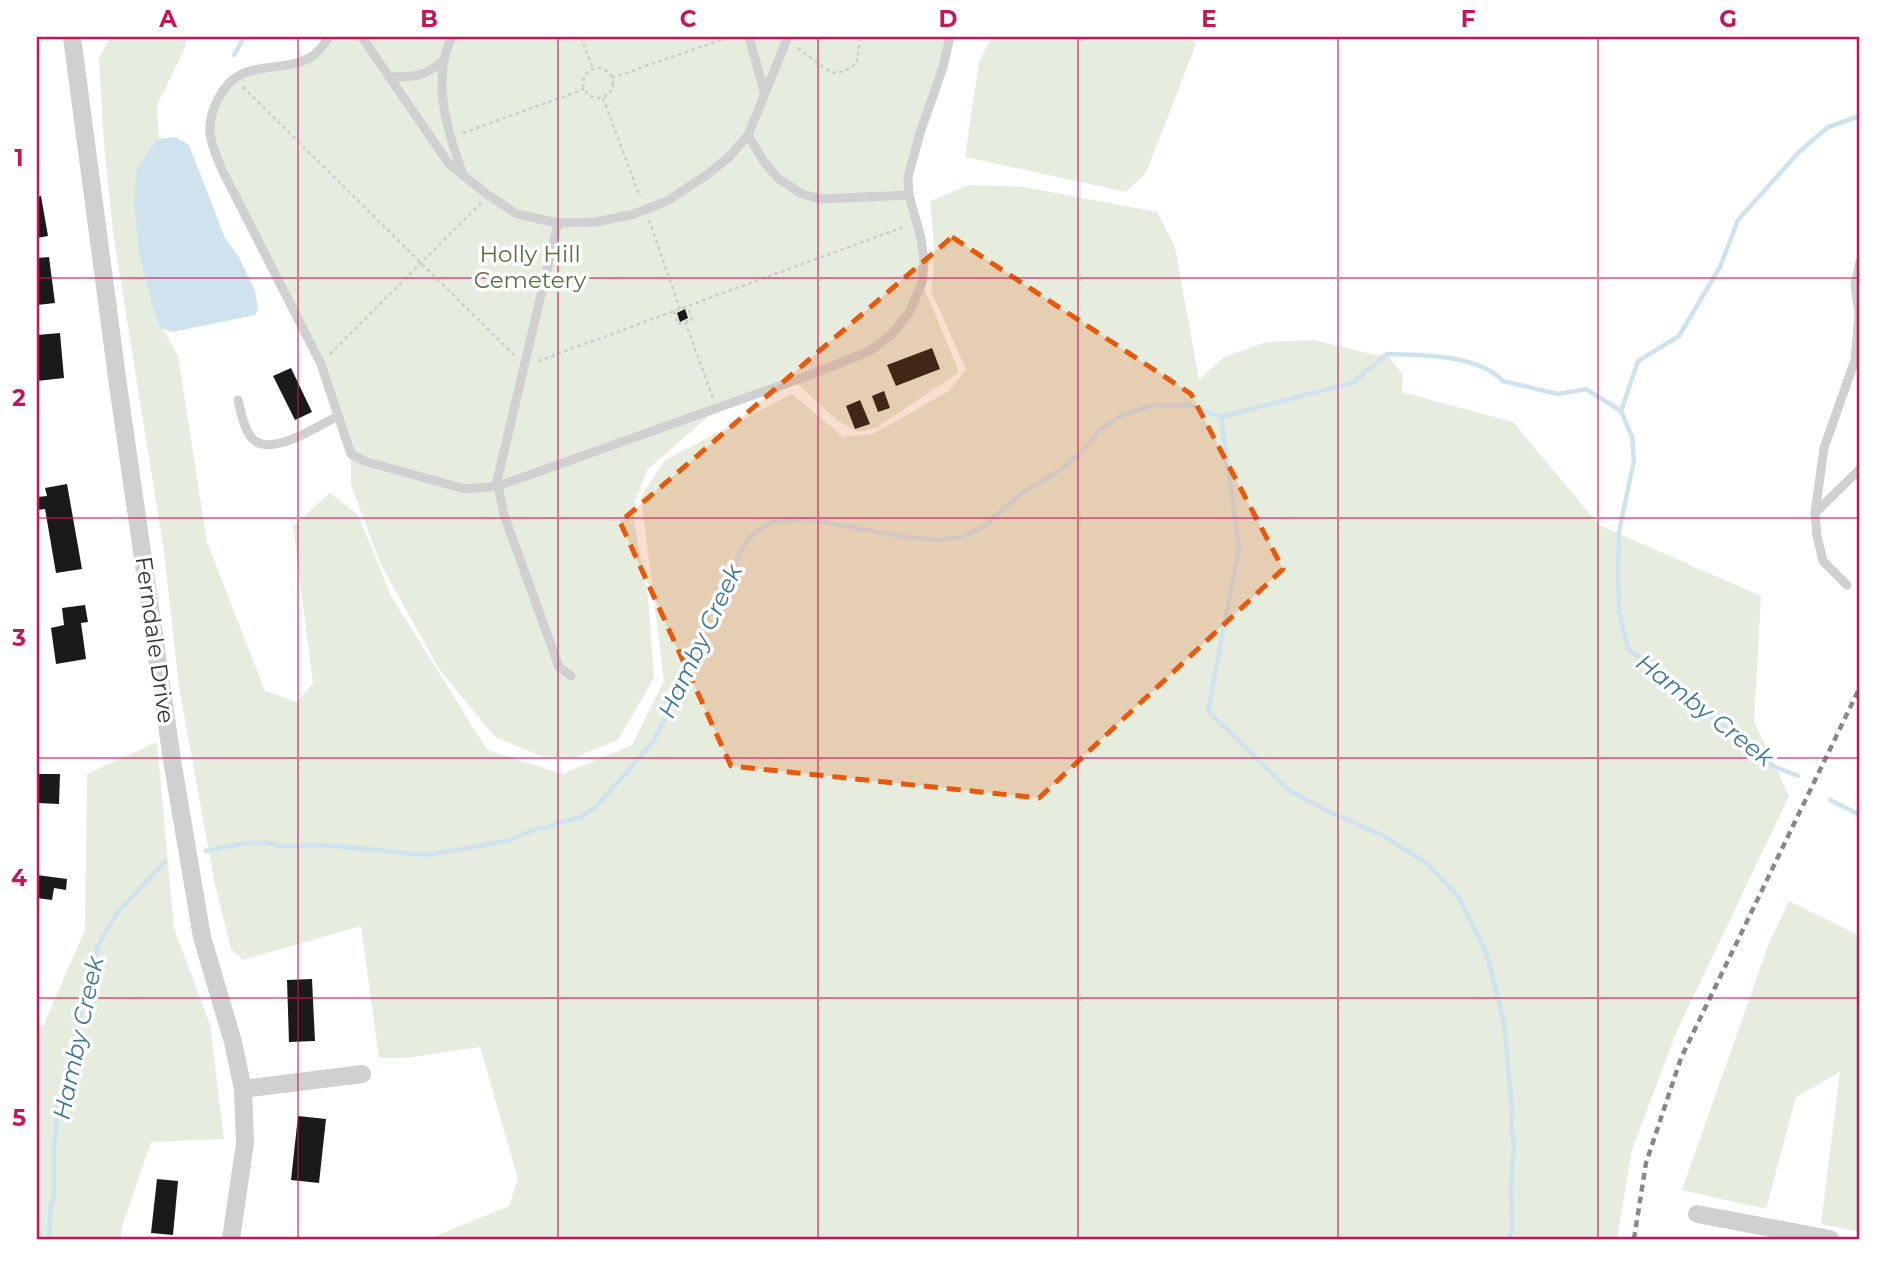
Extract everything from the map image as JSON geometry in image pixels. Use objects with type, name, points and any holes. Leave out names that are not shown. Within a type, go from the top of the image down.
[{"type":"street","name":"Ferndale Drive","points":[[72,37],[118,384],[180,809],[202,937],[233,1042],[243,1088],[245,1143],[231,1239]]},
{"type":"street","points":[[243,1088],[362,1074]]},
{"type":"street","points":[[1697,1214],[1829,1239]]},
{"type":"lane","points":[[330,37],[311,57],[254,70],[233,78],[223,88],[214,106],[209,122],[209,138],[222,170],[321,363],[351,454],[364,461],[465,489],[498,486],[717,409],[870,351],[892,334],[910,311],[922,283],[924,261],[909,195],[908,177],[950,37]]},
{"type":"lane","points":[[362,37],[450,164],[488,195],[517,214],[558,223],[595,222],[631,215],[667,201],[708,174],[730,156],[748,135],[787,39]]},
{"type":"lane","points":[[452,37],[444,60],[443,99],[450,138],[462,174]]},
{"type":"lane","points":[[749,37],[764,91]]},
{"type":"lane","points":[[390,77],[420,76],[444,60]]},
{"type":"lane","points":[[748,135],[764,162],[778,178],[802,194],[820,200],[909,195]]},
{"type":"lane","points":[[558,223],[498,486],[504,515],[559,667],[571,676]]},
{"type":"lane","points":[[1847,585],[1823,561],[1815,513],[1824,448],[1855,360],[1860,315],[1856,285],[1860,261]]},
{"type":"lane","points":[[237,400],[252,439],[261,444],[274,445],[289,440],[338,416]]},
{"type":"lane","points":[[1815,513],[1860,469]]},
{"type":"path","points":[[581,37],[593,69]]},
{"type":"path","points":[[612,78],[729,37]]},
{"type":"path","points":[[787,39],[834,73],[857,63],[860,37]]},
{"type":"path","points":[[584,89],[593,97],[603,98],[613,87],[612,78],[606,71],[593,69]]},
{"type":"path","points":[[584,89],[585,77],[593,69]]},
{"type":"path","points":[[233,78],[524,366],[917,222]]},
{"type":"path","points":[[450,138],[584,89]]},
{"type":"path","points":[[603,98],[680,309]]},
{"type":"path","points":[[321,363],[488,195]]},
{"type":"path","points":[[674,311],[678,324],[692,320],[688,307]]},
{"type":"path","points":[[685,322],[717,409]]},
{"type":"highlighted area","points":[[952,237],[1191,394],[1283,569],[1039,798],[731,766],[620,522]]},
{"type":"green space","points":[[111,37],[187,37],[185,48],[157,105],[159,139],[150,148],[134,205],[139,254],[154,313],[178,356],[207,542],[265,691],[297,702],[313,683],[293,526],[330,493],[358,515],[391,596],[487,750],[563,774],[632,745],[664,681],[641,496],[665,460],[792,394],[843,437],[873,434],[949,391],[966,369],[931,291],[934,257],[930,201],[969,185],[1024,187],[1157,212],[1175,247],[1199,380],[1224,357],[1266,342],[1313,340],[1375,355],[1387,354],[1403,375],[1402,392],[1513,422],[1599,525],[1761,596],[1754,721],[1789,796],[1676,1033],[1632,1150],[1617,1239],[428,1239],[509,1206],[518,1179],[480,1047],[407,1058],[379,1058],[361,926],[243,960],[231,949],[215,885],[179,687],[164,552],[113,232],[99,57]]},
{"type":"green space","name":"Holly Hill Cemetery","points":[[329,37],[950,37],[908,177],[922,283],[959,372],[878,427],[858,432],[837,420],[794,381],[717,409],[647,470],[632,511],[648,597],[654,678],[618,740],[573,758],[541,756],[495,737],[439,669],[381,565],[351,485],[351,454],[334,399],[222,170],[209,122],[233,78],[311,57]]},
{"type":"green space","points":[[991,37],[1189,37],[1196,44],[1146,173],[1126,192],[965,157],[979,63]]},
{"type":"green space","points":[[157,742],[174,928],[210,1025],[224,1139],[151,1142],[122,1227],[121,1239],[37,1239],[37,1027],[43,1026],[85,930],[87,774]]},
{"type":"green space","points":[[1789,901],[1860,936],[1860,1232],[1821,1224],[1840,1072],[1796,1097],[1766,1209],[1682,1190],[1769,943]]},
{"type":"water","points":[[176,137],[189,145],[225,238],[239,257],[255,291],[258,309],[255,315],[173,332],[161,328],[154,313],[139,254],[134,205],[136,172],[150,148],[159,139]]},
{"type":"building","points":[[41,196],[48,236],[37,238],[37,197]]},
{"type":"building","points":[[49,257],[55,303],[37,305],[37,258]]},
{"type":"building","points":[[685,309],[688,318],[680,322],[677,313]]},
{"type":"building","points":[[60,333],[64,378],[37,381],[37,335]]},
{"type":"building","points":[[932,348],[940,369],[896,386],[887,365]]},
{"type":"building","points":[[291,368],[312,412],[295,420],[273,376]]},
{"type":"building","points":[[884,391],[890,408],[878,412],[872,396]]},
{"type":"building","points":[[860,400],[870,424],[855,429],[846,406]]},
{"type":"building","points":[[67,484],[82,569],[56,573],[45,509],[37,510],[37,497],[47,496],[45,488]]},
{"type":"building","points":[[85,605],[88,622],[81,623],[86,659],[56,664],[51,628],[64,625],[62,608]]},
{"type":"building","points":[[37,774],[60,774],[59,804],[37,803]]},
{"type":"building","points":[[37,875],[67,879],[66,890],[54,888],[52,900],[37,898]]},
{"type":"building","points":[[312,979],[315,1041],[289,1042],[287,980]]},
{"type":"building","points":[[298,1116],[326,1119],[319,1183],[291,1180]]},
{"type":"building","points":[[157,1179],[178,1181],[173,1235],[151,1233]]},
{"type":"waterway","points":[[234,55],[244,37]]},
{"type":"waterway","points":[[1621,411],[1638,361],[1679,336],[1720,267],[1738,220],[1799,152],[1828,127],[1860,116]]},
{"type":"waterway","name":"Hamby Creek","points":[[206,851],[245,843],[268,843],[279,846],[325,845],[427,855],[507,841],[539,828],[581,817],[595,808],[653,742],[676,697],[685,668],[719,589],[725,583],[745,543],[755,532],[773,522],[806,519],[911,538],[940,540],[962,537],[984,526],[1022,493],[1062,469],[1085,448],[1098,431],[1122,415],[1154,405],[1189,405],[1221,417],[1352,383],[1387,354],[1464,361],[1492,372],[1503,381],[1558,394],[1586,389],[1621,411],[1632,437],[1634,460],[1619,532],[1619,612],[1628,649],[1773,766],[1798,776]]},
{"type":"waterway","points":[[1221,417],[1239,548],[1208,711],[1291,792],[1386,837],[1428,864],[1459,898],[1487,955],[1504,1023],[1514,1143],[1512,1228],[1509,1239]]},
{"type":"waterway","name":"Hamby Creek","points":[[1830,800],[1860,815]]},
{"type":"waterway","name":"Hamby Creek","points":[[49,1239],[59,1101],[97,948],[116,914],[165,862]]},
{"type":"railway","points":[[1634,1239],[1646,1163],[1681,1058],[1860,687]]}]
